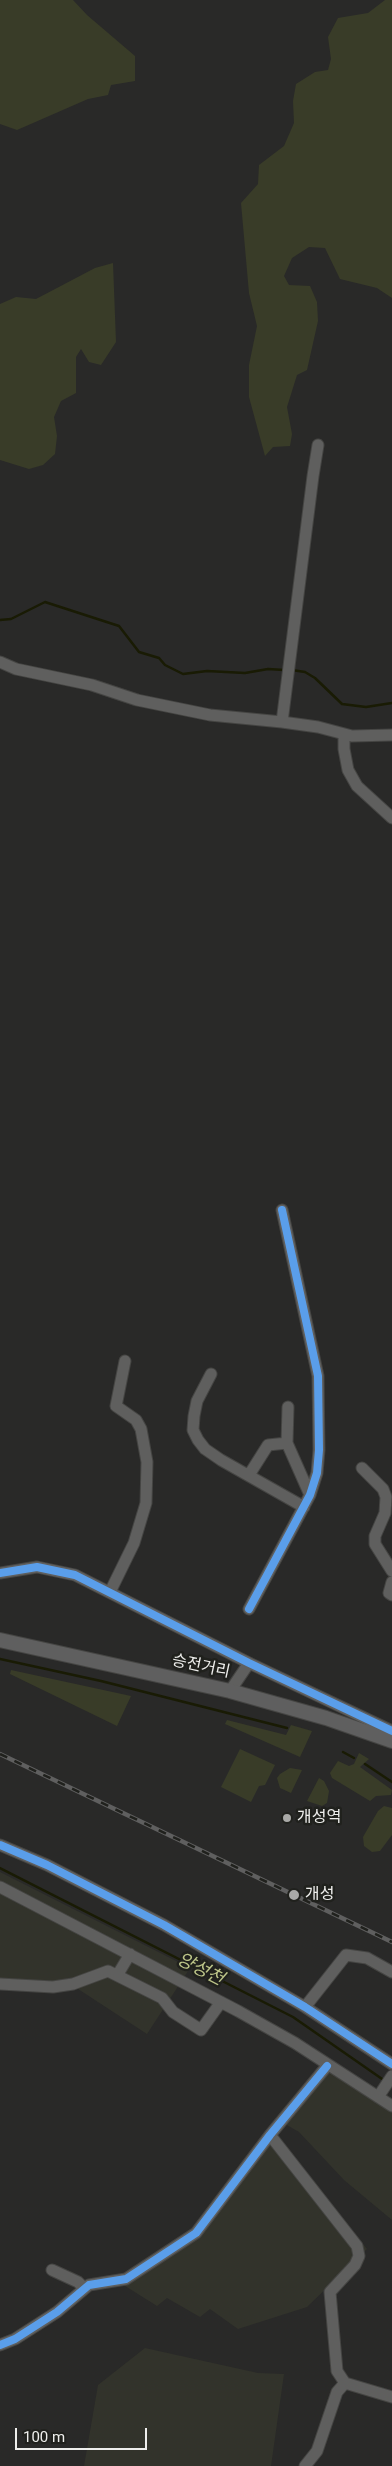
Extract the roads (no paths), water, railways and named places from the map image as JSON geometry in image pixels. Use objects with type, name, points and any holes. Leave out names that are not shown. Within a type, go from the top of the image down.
[{"type":"main road","name":"승전거리","points":[[0,1640],[230,1691],[390,1735]]},
{"type":"street","points":[[282,722],[290,670],[312,476],[318,445]]},
{"type":"street","points":[[0,662],[16,669],[92,685],[137,700],[210,715],[318,727],[344,735],[392,735]]},
{"type":"street","points":[[344,735],[344,749],[348,770],[357,786],[392,818]]},
{"type":"street","points":[[249,1609],[310,1495],[317,1473],[319,1450],[318,1376],[282,1210]]},
{"type":"street","points":[[110,1592],[134,1543],[146,1503],[147,1462],[141,1429],[136,1420],[116,1406],[125,1361]]},
{"type":"street","points":[[211,1374],[197,1401],[193,1430],[205,1449],[304,1507]]},
{"type":"street","points":[[288,1407],[287,1444],[310,1495]]},
{"type":"street","points":[[248,1475],[268,1445],[287,1444]]},
{"type":"street","points":[[362,1468],[383,1489],[386,1497],[385,1513],[375,1536],[375,1544],[392,1571]]},
{"type":"street","points":[[0,1572],[37,1567],[55,1569],[75,1575],[390,1735]]},
{"type":"street","points":[[392,1582],[389,1593],[392,1595]]},
{"type":"street","points":[[230,1691],[249,1663]]},
{"type":"street","points":[[0,1845],[47,1865],[164,1925],[305,2007],[392,2064]]},
{"type":"street","points":[[0,1886],[222,2002],[295,2043],[327,2066],[381,2094],[392,2106]]},
{"type":"street","points":[[118,1974],[130,1954]]},
{"type":"street","points":[[305,2007],[346,1955],[367,1958],[392,1972]]},
{"type":"street","points":[[0,1984],[53,1987],[73,1984],[108,1971],[118,1974],[162,1998],[173,2012],[201,2030],[222,2002]]},
{"type":"street","points":[[0,1993],[15,1986]]},
{"type":"street","points":[[0,2345],[15,2339],[57,2312],[84,2288],[97,2283],[126,2279],[196,2233],[270,2135],[327,2066]]},
{"type":"street","points":[[381,2094],[392,2076]]},
{"type":"street","points":[[270,2135],[356,2246],[359,2256],[355,2265],[330,2292],[328,2299],[331,2308],[337,2370],[345,2383],[392,2397]]},
{"type":"street","points":[[52,2270],[78,2282],[84,2288]]},
{"type":"street","points":[[304,2466],[317,2451],[337,2392],[345,2383]]},
{"type":"waterway","points":[[0,620],[11,619],[45,602],[119,626],[139,652],[159,658],[165,665],[183,674],[207,671],[245,673],[268,669],[284,670]]},
{"type":"waterway","points":[[292,670],[305,672],[315,678],[342,704],[366,707],[392,703]]},
{"type":"waterway","points":[[0,1659],[101,1681],[287,1728]]},
{"type":"waterway","points":[[343,1752],[354,1758]]},
{"type":"waterway","points":[[365,1764],[392,1782]]},
{"type":"waterway","name":"양성천","points":[[0,1868],[293,2017],[385,2081]]},
{"type":"railway","points":[[0,1754],[392,1942]]},
{"type":"place","name":"개성역","points":[[287,1818]]},
{"type":"place","name":"개성","points":[[294,1895]]}]
